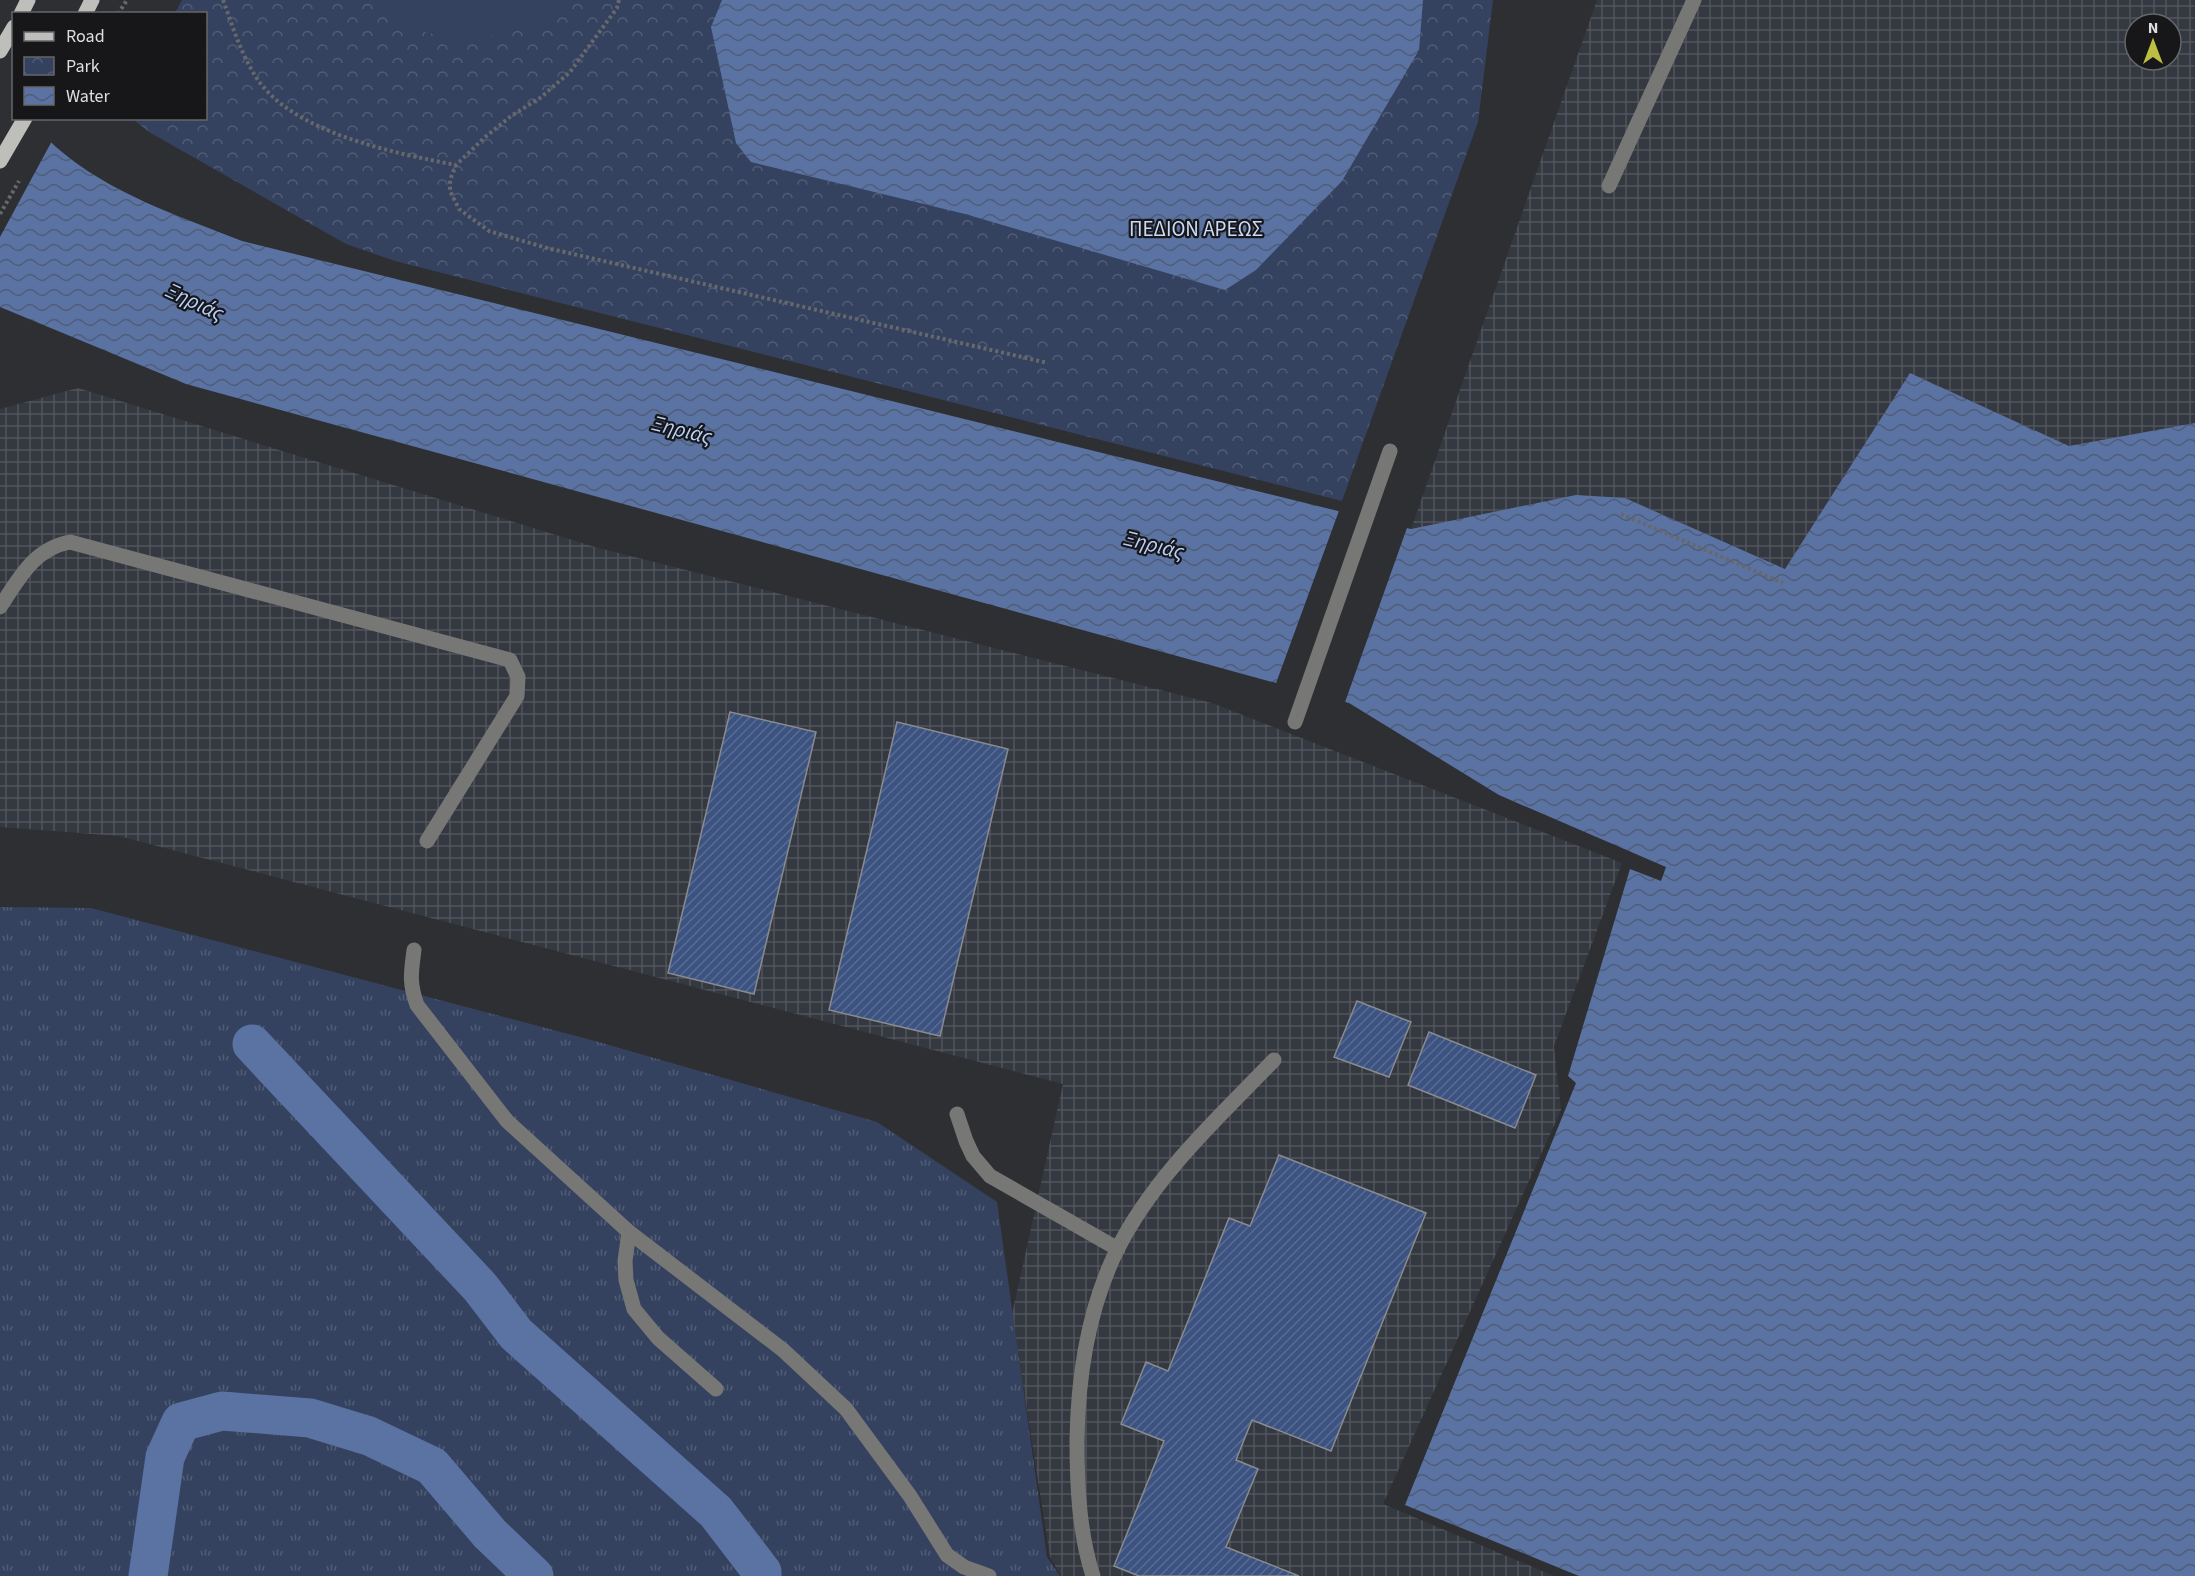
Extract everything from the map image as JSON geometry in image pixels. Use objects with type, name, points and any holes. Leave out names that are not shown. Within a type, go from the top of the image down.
[{"type":"main road","points":[[0,161],[24,120]]},
{"type":"street","points":[[1609,186],[1694,0]]},
{"type":"street","points":[[1295,722],[1390,451]]},
{"type":"street","points":[[0,607],[34,558],[55,545],[69,542],[510,660],[518,677],[517,696],[428,841]]},
{"type":"street","points":[[414,950],[410,987],[417,1005],[433,1029],[507,1121],[628,1232],[783,1350],[846,1409],[910,1496],[947,1555],[964,1567],[988,1576]]},
{"type":"street","points":[[1093,1576],[1081,1520],[1077,1469],[1080,1379],[1086,1342],[1097,1301],[1118,1249],[1140,1213],[1183,1156],[1274,1060]]},
{"type":"street","points":[[957,1114],[969,1149],[990,1176],[1118,1249]]},
{"type":"street","points":[[628,1232],[626,1280],[634,1309],[657,1338],[716,1389]]},
{"type":"path","points":[[223,0],[240,48],[259,81],[287,110],[328,130],[403,155],[456,165]]},
{"type":"path","points":[[620,0],[617,9],[570,72],[540,98],[493,130],[456,165],[450,180],[450,191],[459,209],[489,231],[547,249],[1048,363]]},
{"type":"path","points":[[1622,514],[1783,583]]},
{"type":"shaded area","points":[[1597,0],[2195,0],[2195,425],[2069,446],[1911,374],[1785,569],[1625,498],[1411,529]]},
{"type":"shaded area","points":[[78,388],[595,547],[1212,703],[1622,863],[1554,1046],[1561,1110],[1383,1504],[1554,1576],[1061,1576],[1050,1557],[1012,1314],[1063,1084],[119,836],[0,827],[0,409]]},
{"type":"green space","name":"ΠΕΔΙΟΝ ΑΡΕΩΣ","points":[[182,0],[1493,0],[1478,122],[1342,501],[395,261],[346,244],[149,132],[134,120],[207,120],[207,12],[176,12]]},
{"type":"green space","points":[[372,0],[569,0],[554,13],[518,30],[477,37],[456,37],[436,35],[410,28],[393,18]]},
{"type":"green space","points":[[0,907],[91,908],[595,1041],[877,1122],[997,1202],[1047,1557],[1060,1576],[0,1576]]},
{"type":"water","points":[[722,0],[1423,0],[1419,50],[1342,181],[1256,270],[1225,290],[965,214],[751,162],[736,143],[711,27]]},
{"type":"water","name":"Ξηριάς","points":[[0,73],[12,112],[12,120],[35,122],[53,144],[77,163],[121,191],[242,241],[1411,529],[1576,495],[1625,498],[1785,569],[1910,373],[2069,446],[2195,423],[2195,1576],[1579,1576],[1405,1505],[1576,1083],[1568,1076],[1630,869],[1661,881],[1666,867],[1499,795],[1349,703],[186,384],[0,307]]},
{"type":"pier","points":[[0,70],[12,84],[12,120],[38,120],[53,139],[0,237]]},
{"type":"pier","points":[[1340,508],[1408,525],[1344,705],[1275,686]]},
{"type":"building","points":[[730,712],[816,732],[754,994],[668,973]]},
{"type":"building","points":[[897,722],[1008,749],[940,1036],[829,1010]]},
{"type":"building","points":[[1357,1001],[1411,1022],[1389,1077],[1334,1057]]},
{"type":"building","points":[[1429,1032],[1536,1075],[1515,1128],[1408,1085]]},
{"type":"building","points":[[1279,1155],[1426,1213],[1331,1451],[1252,1420],[1236,1460],[1258,1469],[1226,1547],[1299,1576],[1139,1576],[1114,1566],[1164,1441],[1121,1424],[1146,1362],[1168,1371],[1229,1218],[1250,1226]]},
{"type":"waterway","points":[[252,1044],[480,1287],[516,1334],[716,1512],[762,1572],[762,1576]]},
{"type":"waterway","points":[[148,1576],[165,1457],[181,1422],[222,1411],[310,1418],[369,1436],[432,1466],[490,1534],[534,1576]]}]
